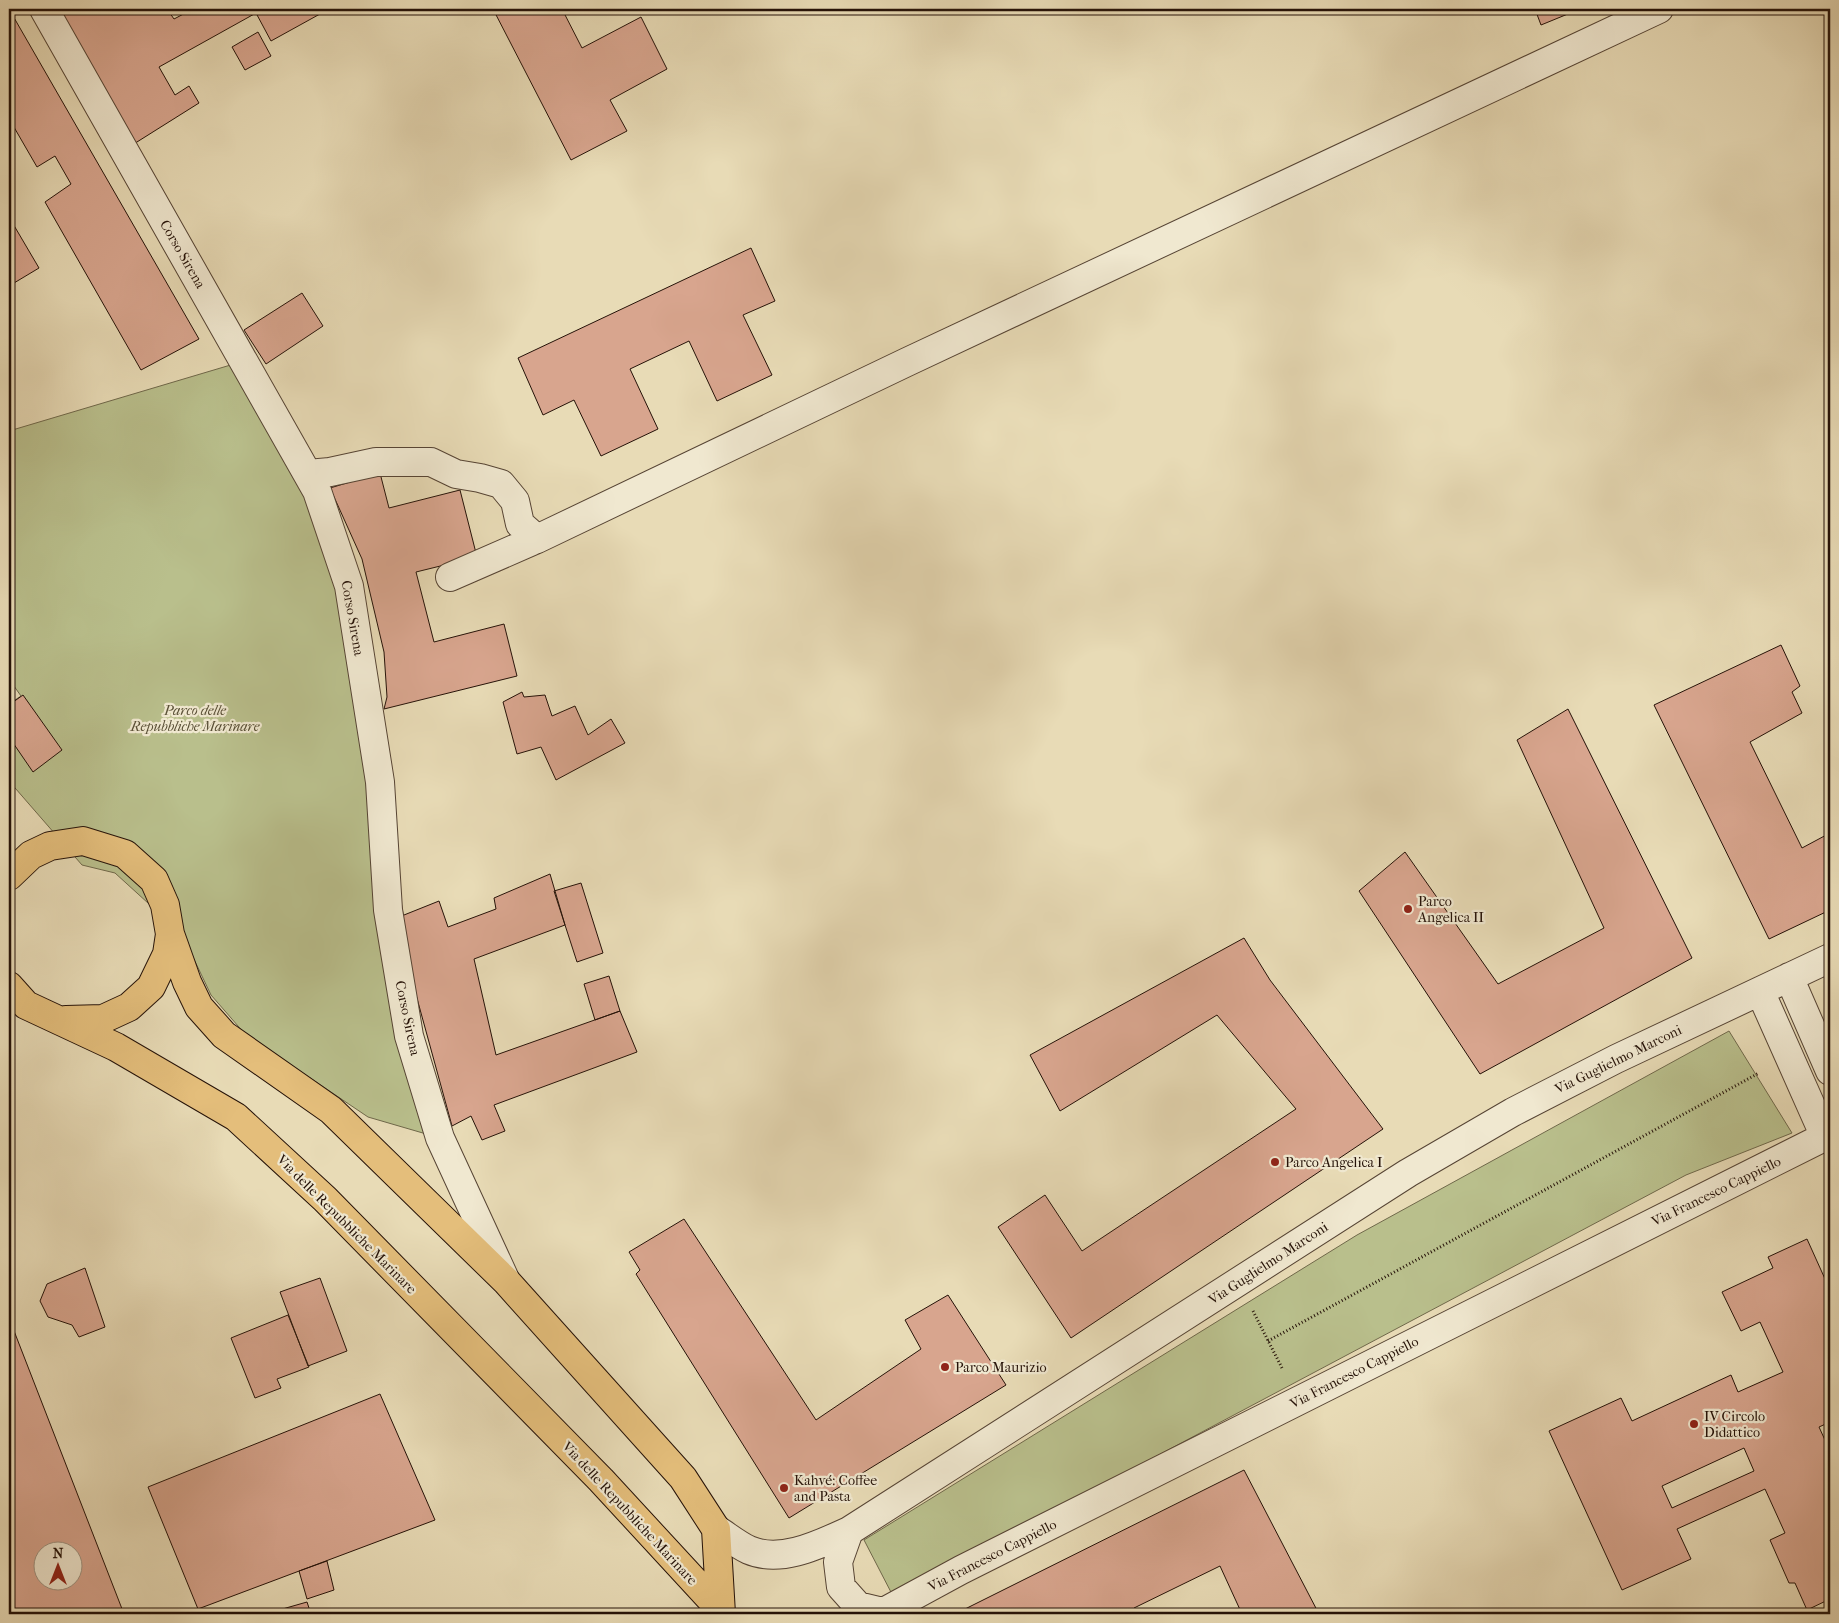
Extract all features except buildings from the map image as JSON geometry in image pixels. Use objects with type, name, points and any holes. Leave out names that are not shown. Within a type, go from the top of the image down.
[{"type":"main road","points":[[9,876],[31,855],[50,846],[83,841],[125,854],[154,880],[166,904],[170,934],[167,954],[151,987],[129,1007],[103,1019],[62,1020]]},
{"type":"main road","name":"Via delle Repubbliche Marinare","points":[[170,934],[187,982],[199,1007],[224,1035],[331,1110],[506,1281],[684,1478],[716,1530],[724,1613]]},
{"type":"main road","name":"Via delle Repubbliche Marinare","points":[[10,988],[26,1005],[62,1020],[116,1047],[236,1117],[325,1199],[601,1480],[724,1613]]},
{"type":"street","name":"Corso Sirena","points":[[44,9],[317,491],[349,586],[380,782],[388,910],[409,1036],[440,1138],[506,1281]]},
{"type":"street","points":[[450,577],[537,539],[907,362],[1659,9]]},
{"type":"street","points":[[308,474],[330,472],[376,462],[431,462],[456,474],[500,484],[515,502],[520,524],[537,539]]},
{"type":"street","name":"Via Guglielmo Marconi","points":[[716,1530],[750,1550],[776,1555],[807,1550],[849,1531],[1408,1173],[1513,1112],[1599,1067],[1830,958]]},
{"type":"street","points":[[1789,977],[1830,1071]]},
{"type":"street","points":[[1760,991],[1828,1135]]},
{"type":"street","name":"Via Francesco Cappiello","points":[[881,1613],[961,1570],[1828,1135]]},
{"type":"street","points":[[849,1531],[838,1562],[841,1587],[858,1606],[881,1613]]},
{"type":"path","points":[[1268,1341],[1761,1072]]},
{"type":"path","points":[[1252,1309],[1285,1376]]},
{"type":"green space","name":"Parco delle Repubbliche Marinare","points":[[244,361],[349,586],[440,1138],[368,1117],[245,1034],[211,995],[182,934],[115,873],[82,865],[9,781],[9,704],[21,696],[9,679],[9,431]]},
{"type":"green space","points":[[1729,1031],[1792,1133],[1686,1175],[893,1596],[864,1540],[1357,1235]]},
{"type":"place","name":"Parco Angelica II","points":[[1408,909]]},
{"type":"place","name":"Parco Angelica I","points":[[1275,1162]]},
{"type":"place","name":"Parco Maurizio","points":[[945,1367]]},
{"type":"place","name":"IV Circolo Didattico","points":[[1694,1424]]},
{"type":"place","name":"Kahvé: Coffee and Pasta","points":[[784,1488]]}]
